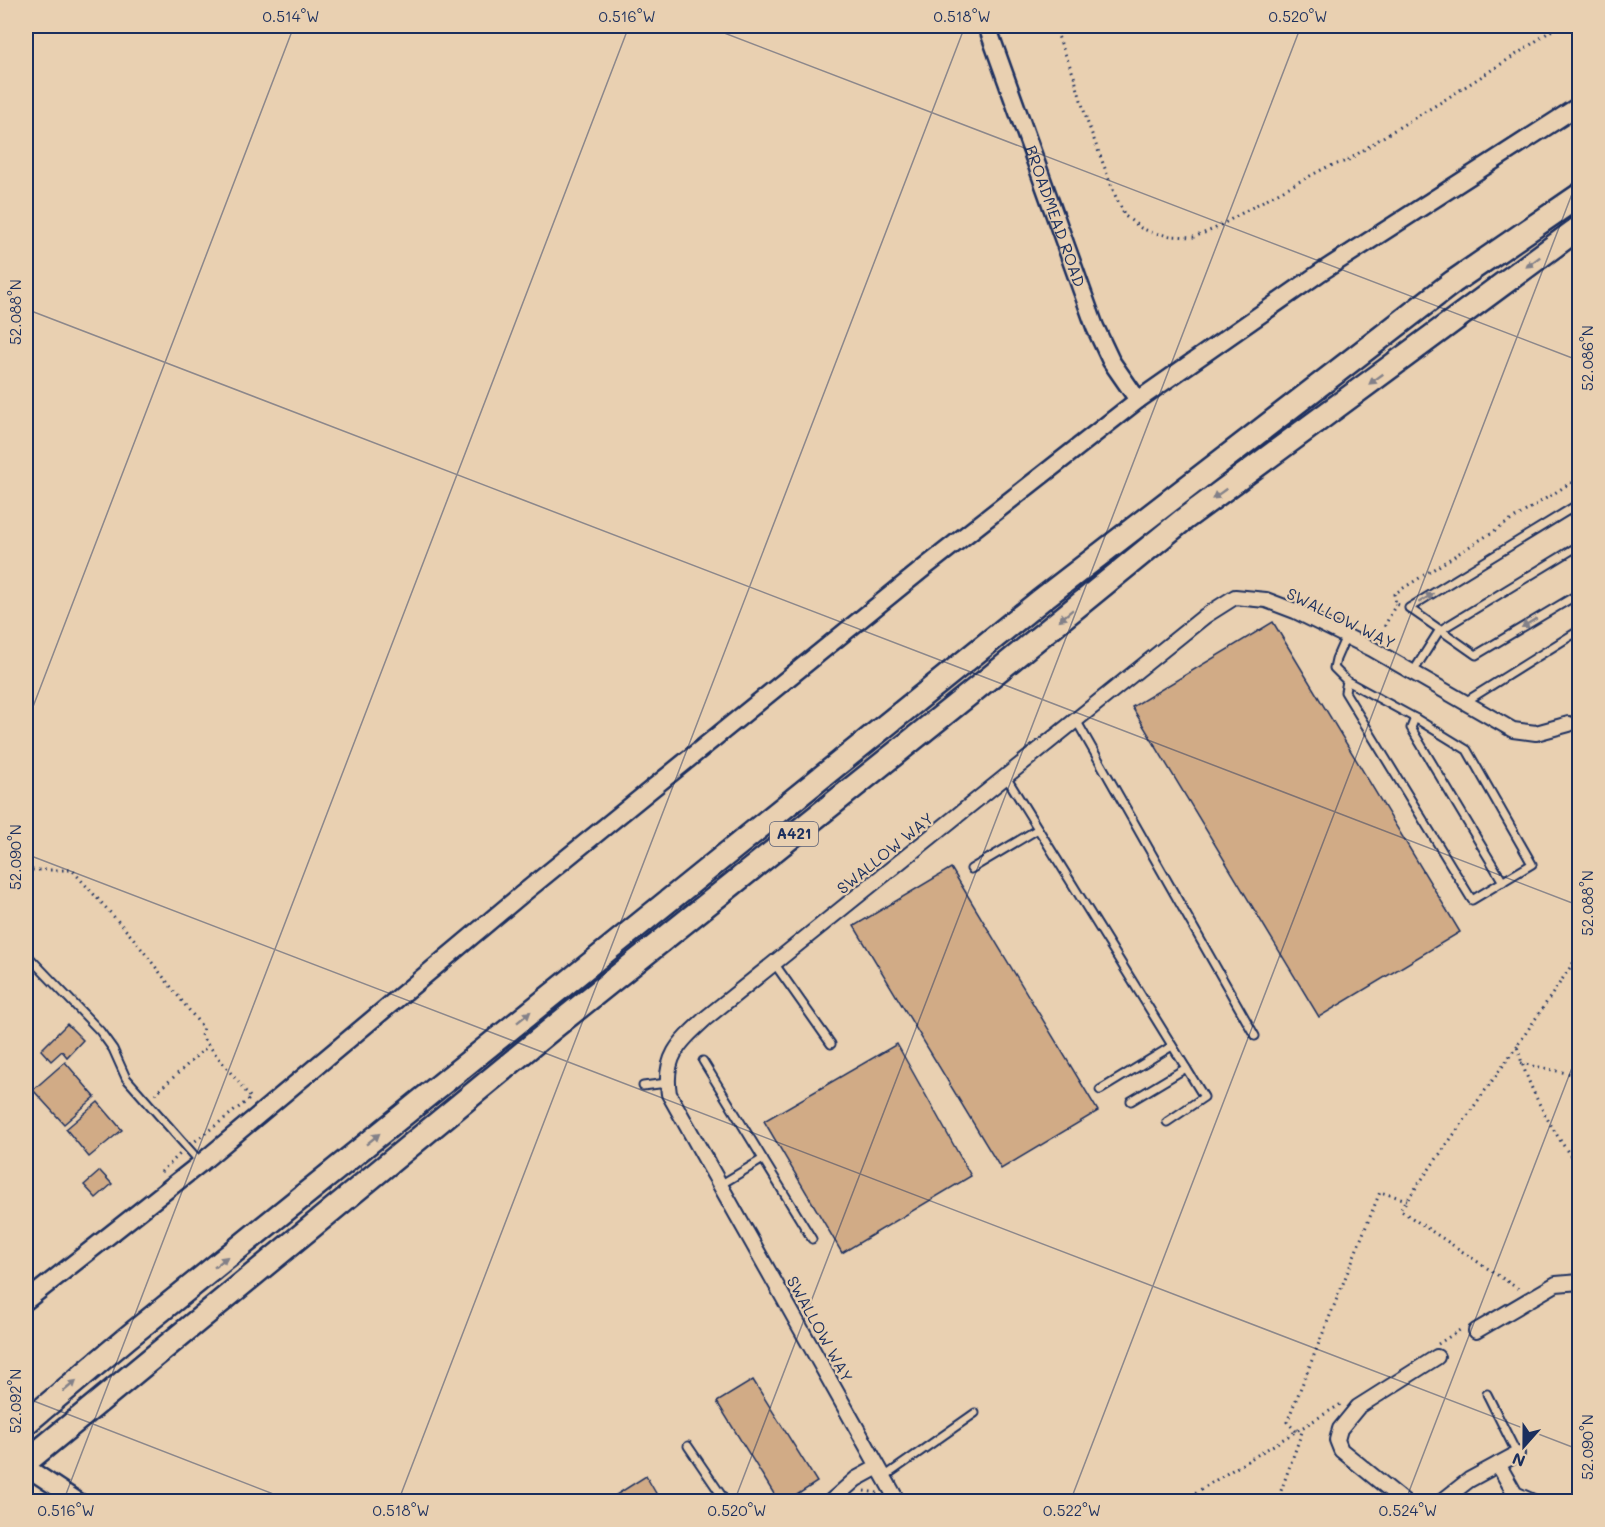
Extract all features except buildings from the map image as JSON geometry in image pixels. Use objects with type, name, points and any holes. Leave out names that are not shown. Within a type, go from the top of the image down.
[{"type":"highway","name":"A421","points":[[26,1423],[126,1338],[1041,600],[1453,282],[1580,195]]},
{"type":"highway","name":"A421","points":[[26,1462],[553,1028],[1183,520],[1580,227]]},
{"type":"street","name":"BROADMEAD ROAD","points":[[987,26],[1095,327],[1111,361],[1138,400]]},
{"type":"street","points":[[26,1301],[201,1163],[521,895],[925,567],[1138,400],[1321,272],[1580,105]]},
{"type":"street","name":"SWALLOW WAY","points":[[898,1502],[669,1094],[668,1068],[683,1039],[706,1018],[1205,616],[1235,597],[1266,600],[1346,636],[1513,730],[1536,733],[1574,722]]},
{"type":"street","points":[[1476,1331],[1556,1284],[1580,1282]]},
{"type":"street","points":[[1405,1502],[1341,1450],[1337,1440],[1340,1429],[1358,1407],[1437,1357]]},
{"type":"street","points":[[1441,1502],[1469,1480],[1517,1454]]},
{"type":"street","points":[[1498,1464],[1515,1494],[1533,1502]]},
{"type":"street","points":[[26,1467],[79,1502]]},
{"type":"street","points":[[830,1502],[856,1479],[881,1472]]},
{"type":"lane","points":[[1580,503],[1408,608],[1476,655],[1580,593]]},
{"type":"lane","points":[[1413,672],[1439,631],[1580,545]]},
{"type":"lane","points":[[1465,702],[1580,630]]},
{"type":"lane","points":[[1346,636],[1334,668],[1347,681],[1415,718],[1467,750],[1532,864],[1472,900],[1345,692],[1347,681]]},
{"type":"lane","points":[[1415,718],[1411,728],[1503,882]]},
{"type":"lane","points":[[1076,720],[1255,1036]]},
{"type":"lane","points":[[1006,777],[1204,1097],[1167,1122]]},
{"type":"lane","points":[[971,868],[1038,829]]},
{"type":"lane","points":[[29,957],[100,1031],[113,1049],[126,1078],[201,1163]]},
{"type":"lane","points":[[774,963],[831,1044]]},
{"type":"lane","points":[[1100,1090],[1172,1046]]},
{"type":"lane","points":[[703,1060],[812,1239]]},
{"type":"lane","points":[[1131,1101],[1186,1068]]},
{"type":"lane","points":[[643,1086],[667,1083]]},
{"type":"lane","points":[[720,1185],[763,1159]]},
{"type":"lane","points":[[1486,1394],[1517,1454]]},
{"type":"lane","points":[[881,1472],[975,1413]]},
{"type":"lane","points":[[688,1446],[726,1502]]},
{"type":"path","points":[[1054,26],[1074,76],[1115,195],[1125,216],[1141,228],[1153,232],[1194,237],[1214,229],[1327,167],[1347,161],[1558,26]]},
{"type":"path","points":[[1372,649],[1396,604],[1394,594],[1580,477]]},
{"type":"path","points":[[1396,604],[1408,608]]},
{"type":"path","points":[[26,870],[72,870],[133,938],[203,1028],[201,1036],[208,1046],[251,1098],[189,1147]]},
{"type":"path","points":[[1520,1290],[1400,1210],[1580,954]]},
{"type":"path","points":[[147,1102],[208,1046]]},
{"type":"path","points":[[1516,1046],[1523,1072],[1554,1132],[1580,1170]]},
{"type":"path","points":[[1521,1063],[1580,1076]]},
{"type":"path","points":[[1297,1431],[1287,1422],[1380,1192],[1407,1200]]},
{"type":"path","points":[[1277,1502],[1304,1427]]},
{"type":"path","points":[[856,1495],[863,1491],[878,1492],[884,1502]]}]
